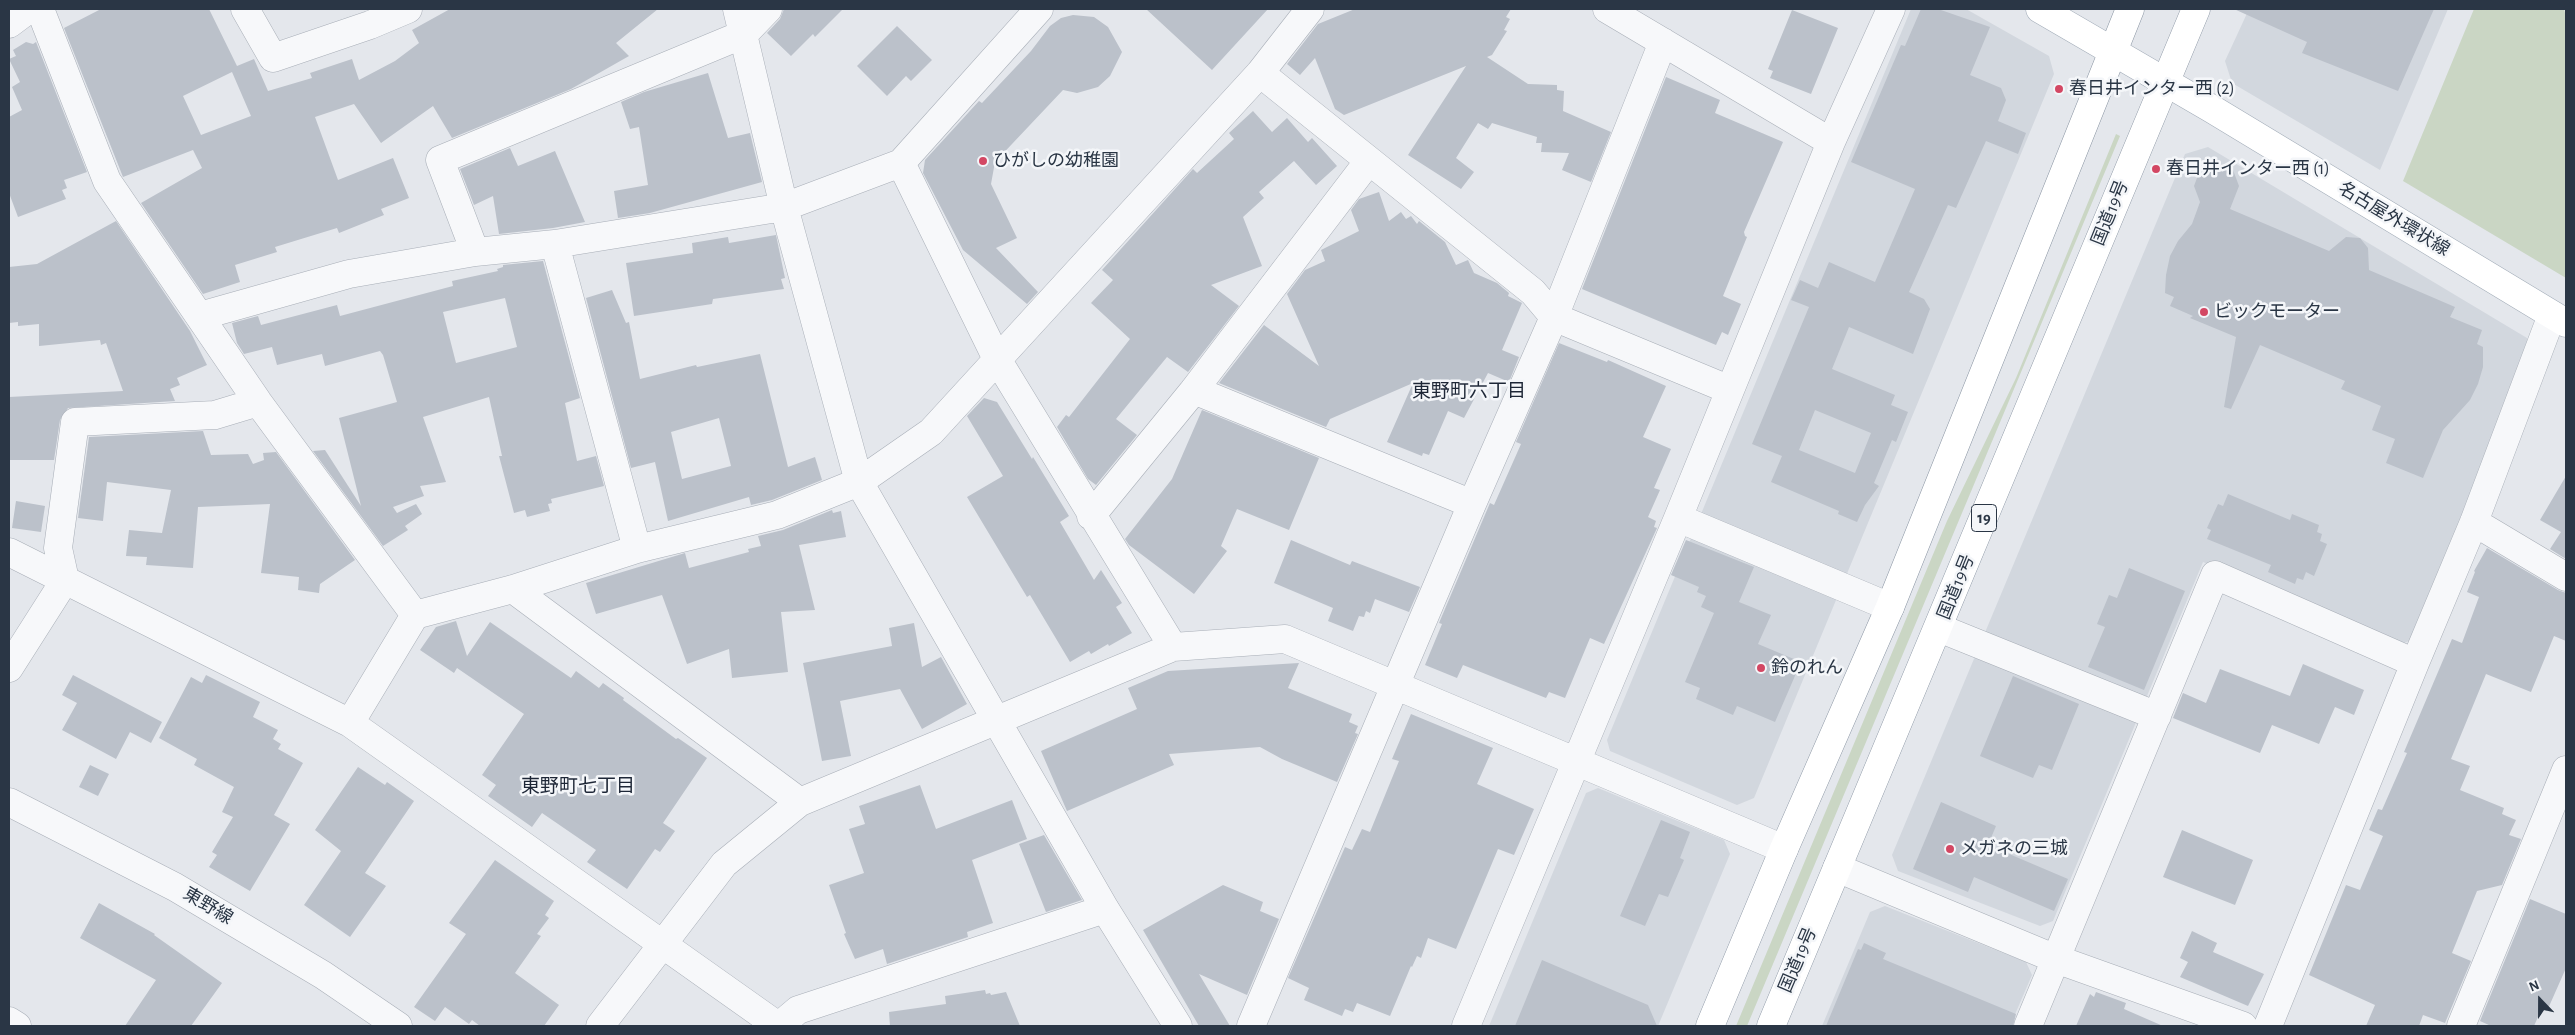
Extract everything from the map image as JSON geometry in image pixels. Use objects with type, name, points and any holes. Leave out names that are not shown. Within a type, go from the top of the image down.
[{"type":"main road","name":"名古屋外環状線","points":[[2040,9],[2559,319]]},
{"type":"main road","points":[[1710,1026],[1784,849],[1890,607],[2111,52],[2130,9]]},
{"type":"main road","name":"国道19号","points":[[1771,1026],[1939,628],[2164,82],[2196,9]]},
{"type":"street","points":[[9,24],[29,9]]},
{"type":"street","points":[[40,9],[107,180],[258,402],[415,615]]},
{"type":"street","points":[[245,9],[273,58],[370,25],[408,9]]},
{"type":"street","points":[[475,252],[440,160],[768,9]]},
{"type":"street","points":[[200,316],[349,274],[475,252],[555,244],[784,207],[901,163],[1039,9]]},
{"type":"street","points":[[350,723],[415,615],[513,589],[637,549],[777,515],[859,482],[931,432],[1260,73],[1310,9]]},
{"type":"street","points":[[1607,9],[1831,142]]},
{"type":"street","points":[[1466,1026],[1678,518],[1831,142],[1891,9]]},
{"type":"street","points":[[741,21],[784,207],[859,482],[1105,909],[1178,1026]]},
{"type":"street","points":[[1251,1026],[1397,686],[1472,504],[1554,317],[1663,42]]},
{"type":"street","points":[[1260,73],[1368,162],[1533,292],[1554,317],[1730,390]]},
{"type":"street","points":[[1091,516],[1194,390],[1368,162]]},
{"type":"street","points":[[901,163],[997,360],[1172,648]]},
{"type":"street","points":[[555,244],[637,549]]},
{"type":"street","points":[[2268,1026],[2414,663],[2559,319]]},
{"type":"street","points":[[1194,390],[1472,504]]},
{"type":"street","points":[[9,668],[65,580],[58,548],[75,422],[215,415],[258,402]]},
{"type":"street","points":[[1678,518],[1890,607]]},
{"type":"street","points":[[2474,522],[2566,577]]},
{"type":"street","points":[[9,552],[350,723],[778,1026],[798,1010],[1105,909]]},
{"type":"street","points":[[2028,1026],[2215,575],[2414,663]]},
{"type":"street","points":[[513,589],[800,802]]},
{"type":"street","points":[[1939,628],[2157,716]]},
{"type":"street","points":[[600,1026],[724,864],[800,802],[1172,648],[1284,639],[1577,760],[1784,849]]},
{"type":"street","points":[[2461,1026],[2566,770]]},
{"type":"street","name":"東野線","points":[[9,802],[176,887],[323,975],[398,1026]]},
{"type":"street","points":[[1837,868],[2056,959],[2243,1026]]},
{"type":"street","points":[[9,1021],[17,1026]]},
{"type":"shaded area","points":[[1911,9],[1966,9],[2049,56],[2054,74],[1754,798],[1737,805],[1610,751],[1607,740]]},
{"type":"shaded area","points":[[2249,9],[2448,9],[2380,170],[2232,83],[2225,61]]},
{"type":"shaded area","points":[[2208,147],[2527,338],[2532,351],[2413,639],[2400,645],[2203,562],[2053,921],[2040,926],[1898,871],[1892,855],[2185,154]]},
{"type":"shaded area","points":[[1598,788],[1724,840],[1730,854],[1658,1026],[1489,1026],[1586,793]]},
{"type":"shaded area","points":[[1885,906],[2026,962],[2032,975],[2010,1026],[1822,1026],[1870,912]]},
{"type":"green space","points":[[2474,9],[2564,9],[2566,17],[2566,278],[2403,181]]},
{"type":"green space","points":[[2116,134],[2120,136],[1747,1026],[1736,1026],[1947,521],[2016,378]]},
{"type":"building","points":[[101,9],[209,9],[237,66],[254,59],[268,91],[312,78],[310,73],[352,59],[359,80],[395,61],[419,43],[412,30],[450,9],[658,9],[616,43],[629,56],[571,89],[452,138],[433,106],[381,143],[354,104],[315,117],[338,180],[393,158],[409,198],[381,209],[384,215],[339,233],[337,228],[275,247],[277,252],[235,265],[240,282],[203,294],[141,203],[202,168],[193,150],[123,177],[64,28]],"holes":[[[232,72],[251,116],[201,135],[183,96]]]},
{"type":"building","points":[[784,9],[843,9],[815,37],[813,34],[791,56],[767,33],[780,19]]},
{"type":"building","points":[[1146,9],[1268,9],[1212,70]]},
{"type":"building","points":[[1355,9],[1511,9],[1506,17],[1510,19],[1504,30],[1507,31],[1492,55],[1487,57],[1528,84],[1557,85],[1557,90],[1564,91],[1563,111],[1611,132],[1591,182],[1562,170],[1569,153],[1541,152],[1542,143],[1536,143],[1537,137],[1492,123],[1488,129],[1478,123],[1456,158],[1474,172],[1461,189],[1408,155],[1466,66],[1344,115],[1335,109],[1315,58],[1300,75],[1287,64],[1318,24]]},
{"type":"building","points":[[1921,9],[1938,9],[1990,27],[1970,75],[2001,88],[2006,100],[1998,121],[2026,133],[2018,154],[1986,141],[1956,208],[1948,205],[1909,292],[1924,299],[1930,309],[1913,354],[1849,327],[1832,369],[1895,395],[1891,405],[1908,412],[1896,442],[1892,440],[1874,483],[1879,486],[1865,505],[1857,522],[1838,514],[1839,511],[1771,482],[1782,456],[1752,444],[1809,307],[1791,300],[1800,280],[1818,288],[1829,262],[1875,282],[1915,189],[1851,162],[1901,45],[1905,46]],"holes":[[[1815,410],[1871,433],[1855,473],[1799,450]]]},
{"type":"building","points":[[2234,9],[2434,9],[2398,91],[2302,53],[2307,42]]},
{"type":"building","points":[[1792,10],[1838,28],[1811,94],[1770,78],[1773,71],[1768,69]]},
{"type":"building","points":[[1073,15],[1094,17],[1108,27],[1122,52],[1110,76],[1098,87],[1077,93],[1063,90],[995,162],[991,184],[1017,238],[996,248],[1038,292],[1027,304],[963,250],[923,173],[925,160],[979,101],[982,103],[1031,51],[1050,26],[1061,18]]},
{"type":"building","points":[[897,26],[932,60],[911,81],[906,76],[887,96],[857,66]]},
{"type":"building","points":[[26,42],[33,44],[36,42],[87,172],[64,180],[67,188],[62,190],[66,199],[18,217],[9,193],[9,117],[22,110],[12,87],[20,82],[9,59],[16,56],[13,50]]},
{"type":"building","points":[[708,73],[728,138],[750,133],[762,182],[650,213],[618,218],[614,191],[648,185],[639,127],[630,129],[621,102],[644,92]]},
{"type":"building","points":[[1666,77],[1720,100],[1715,113],[1783,142],[1744,232],[1747,237],[1723,296],[1741,304],[1728,335],[1722,332],[1716,345],[1582,289]]},
{"type":"building","points":[[1253,111],[1272,132],[1287,118],[1308,142],[1312,138],[1337,166],[1316,185],[1294,161],[1259,192],[1264,198],[1243,217],[1262,266],[1211,285],[1239,306],[1188,372],[1167,357],[1116,419],[1137,435],[1096,485],[1088,479],[1057,427],[1066,415],[1069,417],[1130,339],[1091,303],[1113,280],[1102,270],[1193,169],[1197,173],[1234,139],[1229,133]]},
{"type":"building","points":[[510,148],[518,166],[555,151],[585,222],[553,228],[499,234],[493,196],[474,205],[460,169]]},
{"type":"building","points":[[2216,163],[2233,170],[2239,186],[2230,209],[2329,251],[2346,237],[2360,238],[2368,248],[2369,270],[2455,307],[2450,317],[2482,330],[2477,344],[2483,347],[2483,367],[2478,384],[2470,400],[2443,430],[2423,478],[2386,463],[2395,439],[2372,430],[2381,406],[2341,389],[2345,381],[2260,345],[2231,409],[2224,407],[2236,337],[2190,318],[2193,316],[2170,306],[2174,297],[2165,293],[2170,256],[2178,241],[2192,224],[2200,202],[2194,186],[2200,170]]},
{"type":"building","points":[[1379,192],[1389,221],[1401,212],[1406,219],[1411,216],[1417,224],[1419,221],[1445,242],[1456,265],[1468,260],[1474,273],[1497,283],[1509,293],[1508,296],[1522,303],[1502,350],[1519,357],[1509,382],[1488,373],[1464,418],[1448,411],[1429,455],[1423,453],[1422,456],[1387,442],[1413,383],[1330,419],[1326,427],[1219,383],[1264,325],[1319,366],[1287,294],[1305,270],[1325,261],[1321,250],[1359,231],[1351,210],[1359,199]]},
{"type":"building","points":[[116,221],[190,331],[207,365],[177,378],[180,385],[170,389],[175,401],[68,408],[60,420],[54,460],[9,460],[9,397],[123,391],[106,343],[101,345],[100,340],[39,346],[39,324],[18,326],[18,322],[9,323],[9,267],[37,264]]},
{"type":"building","points":[[776,235],[785,278],[781,279],[784,289],[713,299],[712,304],[634,316],[626,263],[693,253],[692,243],[728,237],[729,243]]},
{"type":"building","points":[[543,261],[580,398],[565,403],[577,461],[596,456],[604,486],[551,499],[552,503],[548,504],[550,511],[527,517],[525,510],[514,513],[499,456],[502,456],[489,397],[423,417],[446,482],[420,486],[424,496],[393,507],[397,513],[416,504],[422,514],[405,526],[408,530],[383,546],[313,451],[325,450],[361,506],[339,418],[397,402],[383,355],[380,351],[325,366],[322,354],[277,365],[272,347],[244,354],[237,343],[232,323],[258,316],[261,325],[337,305],[340,316],[453,286],[452,281],[498,271],[497,269],[503,267],[503,265]],"holes":[[[505,298],[517,347],[456,363],[443,312]]]},
{"type":"building","points":[[612,290],[626,323],[629,322],[640,379],[696,365],[697,367],[760,354],[788,467],[815,457],[822,480],[772,500],[751,505],[749,497],[668,521],[655,462],[631,468],[586,298]],"holes":[[[719,418],[731,466],[682,479],[671,432]]]},
{"type":"building","points":[[1559,343],[1607,362],[1608,360],[1666,386],[1643,437],[1671,449],[1654,488],[1660,490],[1648,517],[1656,521],[1654,527],[1657,528],[1604,644],[1590,638],[1565,698],[1549,692],[1546,698],[1463,665],[1457,678],[1425,665],[1442,624],[1439,623],[1490,503],[1494,505],[1521,444],[1516,442]]},
{"type":"building","points":[[984,398],[997,402],[1069,516],[1060,522],[1094,580],[1101,570],[1122,603],[1116,607],[1132,633],[1109,646],[1108,644],[1091,654],[1089,651],[1070,662],[1030,595],[1027,597],[967,497],[1003,476],[967,416]]},
{"type":"building","points":[[1202,410],[1319,458],[1289,530],[1237,509],[1221,546],[1227,551],[1194,594],[1129,545],[1125,539],[1172,479]]},
{"type":"building","points":[[203,431],[211,455],[248,454],[253,464],[264,460],[263,453],[276,452],[355,560],[320,584],[319,593],[298,590],[299,577],[261,573],[270,504],[198,507],[193,568],[146,565],[147,557],[126,556],[129,530],[162,533],[171,490],[107,482],[103,521],[78,518],[89,437]]},
{"type":"building","points":[[2566,476],[2566,559],[2550,549],[2561,532],[2540,520]]},
{"type":"building","points":[[2228,494],[2290,520],[2292,514],[2319,525],[2317,532],[2322,534],[2320,541],[2327,544],[2314,576],[2306,572],[2303,580],[2297,578],[2295,584],[2268,572],[2271,565],[2207,539],[2211,530],[2207,528],[2218,504],[2223,506]]},
{"type":"building","points":[[16,501],[45,506],[41,532],[12,528]]},
{"type":"building","points":[[832,510],[833,513],[841,511],[846,537],[799,545],[815,610],[781,612],[788,672],[732,678],[729,649],[687,664],[662,595],[596,614],[586,583],[685,553],[689,568],[749,552],[748,549],[761,546],[758,536],[783,530]]},
{"type":"building","points":[[1291,540],[1350,565],[1352,561],[1420,587],[1409,612],[1375,599],[1370,613],[1366,611],[1364,617],[1359,616],[1353,631],[1328,621],[1333,608],[1274,583]]},
{"type":"building","points":[[1686,540],[1754,567],[1739,602],[1771,615],[1758,644],[1801,662],[1775,722],[1737,706],[1733,715],[1696,699],[1700,688],[1685,682],[1714,613],[1701,607],[1706,596],[1697,592],[1699,587],[1671,575]]},
{"type":"building","points":[[2487,548],[2566,593],[2566,641],[2554,636],[2531,692],[2486,674],[2451,759],[2470,766],[2460,790],[2504,808],[2502,814],[2516,820],[2509,835],[2521,839],[2502,885],[2477,891],[2452,953],[2471,961],[2445,1023],[2423,1015],[2419,1026],[2366,1026],[2375,1005],[2309,975],[2346,885],[2360,890],[2383,836],[2369,830],[2378,809],[2382,810],[2407,753],[2404,752],[2452,639],[2462,643],[2479,597],[2467,592],[2474,571]]},
{"type":"building","points":[[2129,568],[2185,591],[2144,690],[2088,667],[2105,627],[2097,624],[2109,595],[2117,598]]},
{"type":"building","points":[[456,621],[467,656],[490,622],[571,678],[576,671],[599,688],[603,683],[676,739],[678,738],[707,758],[663,823],[675,831],[660,852],[655,849],[627,889],[587,862],[596,850],[542,813],[532,827],[488,796],[496,785],[482,775],[524,714],[457,668],[454,673],[420,650],[436,627]]},
{"type":"building","points":[[914,623],[922,667],[941,657],[967,704],[922,729],[900,689],[840,701],[851,756],[822,761],[803,663],[892,646],[889,628]]},
{"type":"building","points":[[1299,663],[1288,688],[1352,714],[1349,722],[1358,726],[1355,733],[1358,734],[1337,782],[1282,759],[1260,747],[1169,754],[1174,765],[1067,811],[1041,751],[1137,709],[1128,688],[1168,671]]},
{"type":"building","points":[[2303,664],[2364,690],[2354,715],[2335,707],[2319,744],[2272,725],[2260,753],[2173,718],[2183,693],[2206,703],[2220,669],[2290,696]]},
{"type":"building","points":[[73,675],[162,722],[151,743],[130,732],[116,759],[62,730],[77,703],[62,695]]},
{"type":"building","points":[[206,675],[260,702],[253,717],[278,730],[273,739],[281,744],[278,749],[303,763],[274,815],[290,824],[250,891],[209,867],[217,855],[212,852],[233,817],[222,812],[234,787],[194,765],[197,759],[159,738],[191,677],[202,683]]},
{"type":"building","points":[[2013,676],[2079,704],[2052,770],[2039,765],[2033,778],[1980,756]]},
{"type":"building","points":[[1411,714],[1493,748],[1477,784],[1534,809],[1514,855],[1498,849],[1456,949],[1428,938],[1421,958],[1417,956],[1411,966],[1390,1016],[1357,1003],[1353,1012],[1345,1009],[1342,1016],[1304,1000],[1309,988],[1288,978],[1345,847],[1352,850],[1362,829],[1370,832],[1399,761],[1392,759]]},
{"type":"building","points":[[90,765],[109,774],[98,796],[79,787]]},
{"type":"building","points":[[358,767],[385,785],[387,782],[414,801],[365,873],[386,886],[350,937],[304,905],[341,851],[315,830]]},
{"type":"building","points":[[920,785],[936,829],[1012,800],[1027,839],[972,860],[993,923],[967,932],[968,937],[887,964],[883,949],[855,959],[844,934],[846,933],[829,885],[864,873],[849,829],[865,824],[859,806]]},
{"type":"building","points":[[1941,802],[1996,826],[1988,845],[2068,879],[2054,911],[1974,877],[1968,892],[1913,869]]},
{"type":"building","points":[[1661,820],[1690,832],[1680,858],[1684,860],[1668,897],[1659,894],[1645,926],[1620,916]]},
{"type":"building","points":[[2182,830],[2253,860],[2235,905],[2163,877]]},
{"type":"building","points":[[1044,835],[1082,900],[1046,912],[1019,844]]},
{"type":"building","points":[[495,860],[554,901],[545,915],[549,918],[537,934],[541,936],[515,973],[559,1005],[544,1026],[480,1026],[472,1020],[469,1024],[445,1007],[435,1021],[414,1007],[466,934],[449,923]]},
{"type":"building","points":[[1223,885],[1263,902],[1260,911],[1279,919],[1247,995],[1199,974],[1230,1026],[1199,1026],[1143,930]]},
{"type":"building","points":[[2530,899],[2566,914],[2566,968],[2547,1011],[2541,1010],[2534,1026],[2491,1026],[2480,1021]]},
{"type":"building","points":[[99,903],[155,934],[222,983],[191,1026],[125,1026],[156,980],[80,938]]},
{"type":"building","points":[[2192,931],[2217,943],[2213,952],[2264,974],[2248,1006],[2180,977],[2188,962],[2180,958]]},
{"type":"building","points":[[1864,943],[1886,953],[1883,959],[2016,1014],[2013,1026],[1826,1026],[1858,949],[1861,950]]},
{"type":"building","points":[[1542,960],[1648,1005],[1657,1026],[1515,1026]]},
{"type":"building","points":[[985,990],[986,994],[990,993],[991,995],[1006,992],[1020,1026],[890,1026],[889,1012],[946,1004],[945,996]]},
{"type":"building","points":[[2096,992],[2126,1003],[2124,1009],[2163,1026],[2076,1026],[2090,994],[2094,997]]},
{"type":"place","name":"春日井インター西 (2)","points":[[2059,89]]},
{"type":"place","name":"ひがしの幼稚園","points":[[983,161]]},
{"type":"place","name":"春日井インター西 (1)","points":[[2156,169]]},
{"type":"place","name":"ビックモーター","points":[[2204,312]]},
{"type":"place","name":"鈴のれん","points":[[1761,668]]},
{"type":"place","name":"メガネの三城","points":[[1950,849]]},
{"type":"district","name":"東野町六丁目","points":[[1469,391]]},
{"type":"district","name":"東野町七丁目","points":[[578,786]]}]
